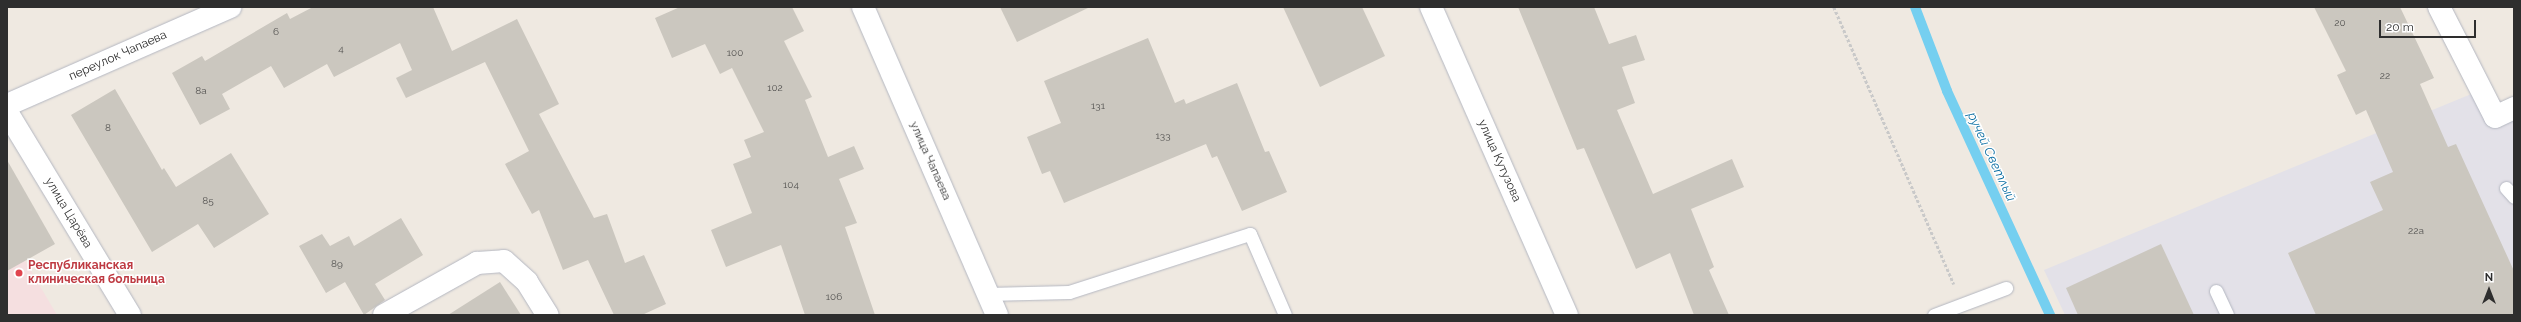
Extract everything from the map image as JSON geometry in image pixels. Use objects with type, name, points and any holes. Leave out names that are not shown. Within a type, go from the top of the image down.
[{"type":"street","name":"переулок Чапаева","points":[[7,105],[230,7]]},
{"type":"street","name":"улица Чапаева","points":[[863,7],[997,315]]},
{"type":"street","name":"улица Кутузова","points":[[1431,7],[1568,315]]},
{"type":"street","points":[[2440,7],[2504,112]]},
{"type":"street","name":"улица Царёва","points":[[7,112],[130,315]]},
{"type":"street","points":[[384,315],[477,263],[504,261],[527,282],[548,315]]},
{"type":"lane","points":[[987,294],[1070,292],[1250,234],[1285,315]]},
{"type":"lane","points":[[1934,315],[2006,288]]},
{"type":"lane","points":[[2216,291],[2226,315]]},
{"type":"path","points":[[1834,7],[1963,304]]},
{"type":"shaded area","points":[[2481,90],[2495,117],[2514,108],[2514,315],[2065,315],[2044,270]]},
{"type":"shaded area","name":"Республиканская клиническая больница","points":[[7,230],[57,315],[7,315]]},
{"type":"building","points":[[313,7],[433,7],[452,51],[517,19],[559,104],[539,114],[594,218],[607,214],[625,263],[644,255],[666,304],[642,315],[614,315],[588,260],[563,270],[539,210],[532,214],[505,164],[529,151],[485,62],[406,98],[396,78],[412,70],[400,43],[334,77],[327,64],[284,88],[271,66],[222,94],[230,109],[200,125],[172,73],[202,56],[205,61],[287,13],[290,19]]},
{"type":"building","points":[[680,7],[792,7],[804,31],[784,41],[812,97],[805,100],[828,157],[854,146],[864,169],[839,179],[857,223],[845,227],[875,315],[805,315],[781,245],[726,267],[711,230],[752,213],[733,164],[751,157],[744,140],[764,132],[732,68],[720,74],[705,44],[672,58],[655,18]]},
{"type":"building","points":[[1000,7],[1090,7],[1017,42]]},
{"type":"building","points":[[1283,7],[1362,7],[1385,56],[1320,87]]},
{"type":"building","points":[[1518,7],[1594,7],[1609,44],[1636,35],[1645,60],[1622,67],[1635,103],[1617,110],[1653,194],[1732,159],[1744,187],[1691,209],[1714,267],[1709,270],[1729,315],[1694,315],[1670,253],[1636,269],[1584,148],[1577,150]]},
{"type":"building","points":[[2314,7],[2400,7],[2434,78],[2420,84],[2448,147],[2456,144],[2514,271],[2514,315],[2316,315],[2288,253],[2383,210],[2370,182],[2393,172],[2366,110],[2356,115],[2337,75],[2346,71]]},
{"type":"building","points":[[1148,38],[1175,103],[1184,99],[1186,104],[1237,83],[1265,152],[1269,151],[1287,192],[1242,211],[1217,156],[1212,158],[1206,144],[1064,203],[1050,171],[1042,174],[1027,137],[1061,123],[1044,81]]},
{"type":"building","points":[[115,89],[162,170],[164,168],[176,187],[231,153],[269,214],[214,248],[198,224],[152,252],[71,115]]},
{"type":"building","points":[[7,160],[55,244],[7,271]]},
{"type":"building","points":[[401,218],[423,255],[375,284],[385,300],[364,315],[345,282],[326,293],[299,246],[322,234],[330,246],[349,236],[354,246]]},
{"type":"building","points":[[2161,244],[2194,315],[2078,315],[2066,288]]},
{"type":"building","points":[[500,282],[521,315],[448,315]]},
{"type":"waterway","name":"ручей Светлый","points":[[1915,7],[1947,91],[2050,315]]},
{"type":"place","name":"Республиканская клиническая больница","points":[[19,273]]}]
